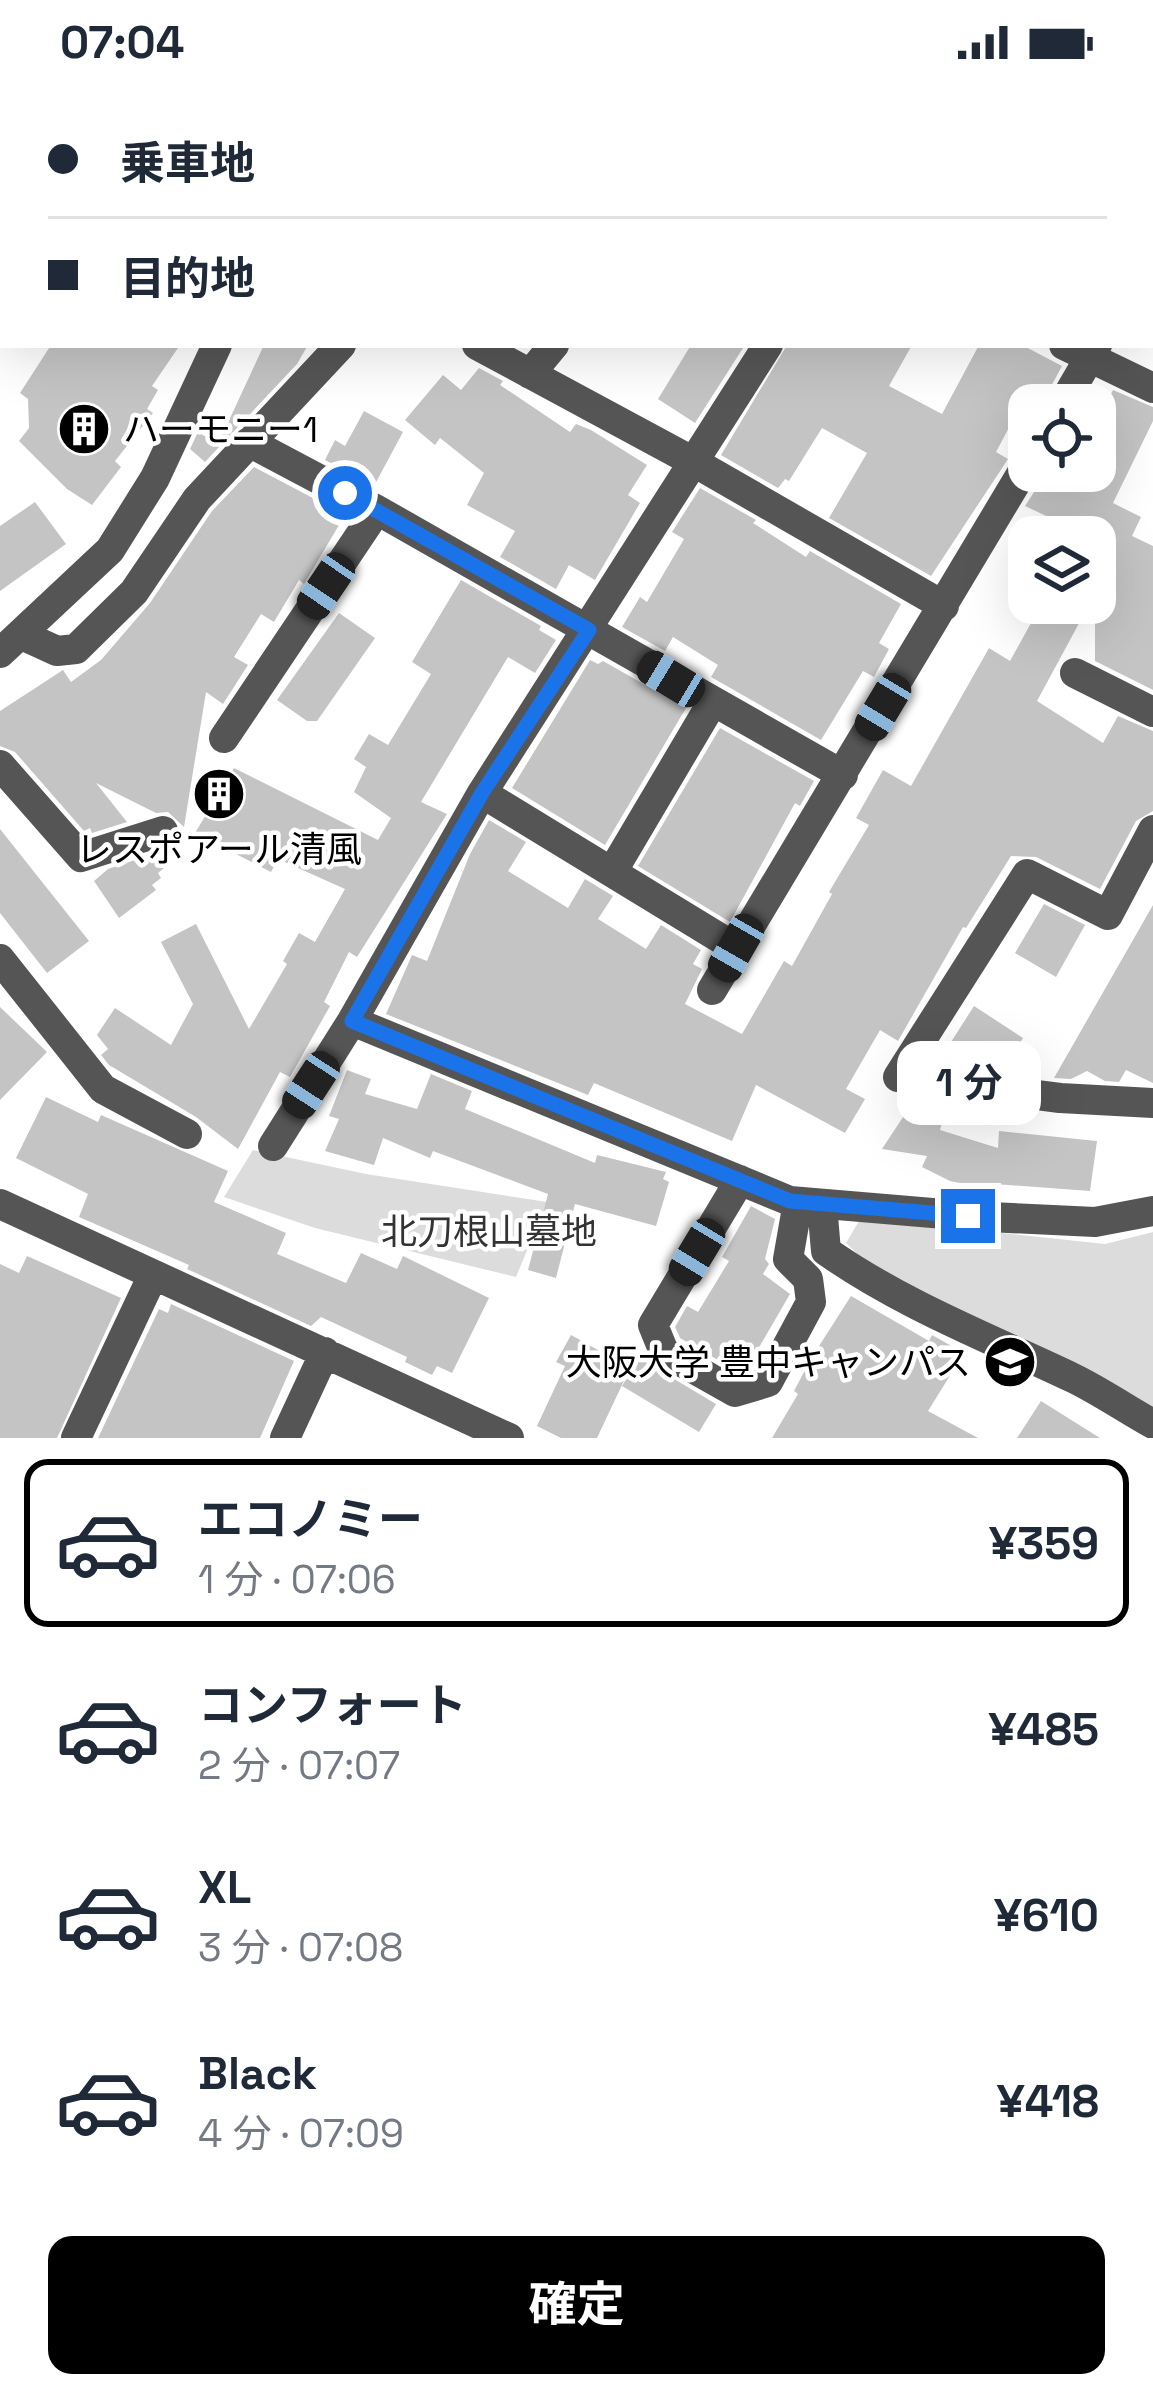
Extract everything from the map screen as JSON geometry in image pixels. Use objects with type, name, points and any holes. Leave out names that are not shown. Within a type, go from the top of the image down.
[{"type":"street","points":[[11,644],[110,550],[155,478],[216,348]]},
{"type":"street","points":[[11,644],[76,649],[134,592],[197,499],[338,348]]},
{"type":"street","points":[[482,348],[692,461],[944,606]]},
{"type":"street","points":[[530,374],[552,348]]},
{"type":"street","points":[[273,1146],[352,1021],[482,793],[766,348]]},
{"type":"street","points":[[1070,384],[1084,349],[1153,388]]},
{"type":"street","points":[[250,442],[843,775]]},
{"type":"street","points":[[712,990],[1011,492]]},
{"type":"street","points":[[224,738],[377,510]]},
{"type":"street","points":[[1075,673],[1153,712]]},
{"type":"street","points":[[612,872],[712,703]]},
{"type":"street","points":[[0,765],[81,857],[163,831]]},
{"type":"street","points":[[482,793],[736,948]]},
{"type":"street","points":[[1153,830],[1108,915],[1027,874],[898,1076],[1060,1098],[1153,1103]]},
{"type":"street","points":[[0,959],[103,1089],[187,1134]]},
{"type":"street","points":[[352,1021],[740,1180],[810,1203],[1095,1222],[1153,1210]]},
{"type":"street","points":[[740,1180],[653,1325],[664,1352],[734,1392],[767,1382],[811,1302],[808,1280],[788,1259],[810,1203]]},
{"type":"street","points":[[810,1203],[826,1251],[862,1276],[920,1310],[1077,1380],[1153,1424]]},
{"type":"street","points":[[0,1204],[498,1436]]},
{"type":"street","points":[[76,1438],[153,1275]]},
{"type":"street","points":[[285,1438],[325,1352]]},
{"type":"green space","name":"北刀根山墓地","points":[[253,1150],[366,1174],[547,1202],[516,1277],[315,1228],[224,1197]]},
{"type":"green space","points":[[859,1221],[1105,1244],[1153,1232],[1153,1410],[869,1265],[846,1243]]},
{"type":"building","name":"ハーモニー1","points":[[49,348],[178,348],[152,386],[158,390],[147,409],[153,413],[115,461],[121,467],[92,505],[67,489],[19,441],[29,428],[28,399],[20,393]]},
{"type":"building","points":[[263,348],[306,348],[297,364],[205,462],[190,449],[198,432],[218,444]]},
{"type":"building","points":[[689,348],[743,348],[695,423],[658,399]]},
{"type":"building","points":[[785,348],[910,348],[889,386],[942,414],[977,348],[1028,348],[1062,366],[1052,384],[1008,384],[1008,429],[996,452],[1008,459],[931,576],[829,518],[867,453],[822,428],[789,481],[785,479],[778,488],[721,455]]},
{"type":"building","points":[[479,368],[570,432],[576,424],[591,430],[647,465],[628,495],[640,503],[595,580],[569,565],[556,589],[500,557],[515,531],[467,505],[484,473],[440,438],[435,445],[405,420],[443,375],[461,390]]},
{"type":"building","points":[[1116,391],[1153,407],[1153,421],[1113,503],[1141,517],[1132,536],[1153,546],[1153,690],[1095,661],[1095,624],[1116,624],[1116,516],[1046,516],[1025,506],[1034,492],[1116,492]]},
{"type":"building","points":[[364,411],[403,432],[374,486],[325,460],[335,440],[345,446]]},
{"type":"building","points":[[254,467],[345,515],[304,584],[299,580],[274,622],[261,614],[234,657],[248,665],[223,704],[206,692],[184,827],[168,812],[156,813],[96,783],[127,822],[84,831],[15,752],[0,746],[0,711],[63,670],[71,682],[101,660],[150,603],[212,511]]},
{"type":"building","points":[[700,488],[756,520],[753,523],[806,557],[810,551],[901,604],[879,643],[889,649],[874,677],[863,671],[821,740],[711,677],[718,665],[673,637],[665,651],[622,627],[640,597],[647,602],[684,539],[672,532]]},
{"type":"building","points":[[35,502],[66,544],[0,591],[0,526]]},
{"type":"building","points":[[461,580],[541,626],[539,630],[556,640],[535,673],[508,657],[421,802],[447,814],[357,957],[349,952],[324,1002],[330,1006],[290,1077],[280,1072],[238,1149],[196,1117],[109,1065],[101,1055],[108,1049],[97,1035],[115,1008],[171,1045],[193,1004],[161,942],[196,924],[249,1029],[287,964],[283,961],[299,933],[315,942],[345,889],[278,859],[271,872],[195,833],[234,768],[378,840],[391,818],[354,792],[366,767],[354,759],[369,734],[388,745],[431,674],[412,662]]},
{"type":"building","points":[[339,613],[375,638],[317,721],[307,721],[277,700]]},
{"type":"building","points":[[1030,624],[1079,624],[1037,701],[1103,743],[1118,716],[1153,731],[1153,811],[1136,821],[1100,889],[1036,857],[1011,856],[963,927],[898,1041],[880,1030],[846,1089],[865,1099],[845,1133],[756,1085],[732,1141],[594,1083],[588,1095],[386,1014],[412,955],[427,961],[470,854],[489,820],[526,842],[508,871],[568,908],[585,879],[613,896],[598,919],[646,949],[661,925],[701,950],[693,964],[702,969],[685,1004],[742,1034],[784,961],[792,966],[869,825],[856,818],[883,770],[911,786],[989,648],[1010,661]]},
{"type":"building","points":[[590,660],[603,661],[686,708],[605,845],[512,788]]},
{"type":"building","points":[[720,728],[814,781],[800,806],[795,803],[730,922],[638,866]]},
{"type":"building","points":[[0,829],[89,941],[47,973],[0,913]]},
{"type":"building","points":[[153,854],[164,868],[152,885],[156,890],[119,918],[94,881],[108,869]]},
{"type":"building","points":[[1044,904],[1085,925],[1056,977],[1015,953]]},
{"type":"building","points":[[1153,905],[1153,1083],[1126,1070],[1119,1082],[1105,1081],[1087,1071],[1071,1079],[1054,1078]]},
{"type":"building","points":[[974,1006],[1023,1038],[1009,1063],[1001,1059],[994,1070],[964,1066],[944,1053]]},
{"type":"building","points":[[0,1007],[47,1052],[0,1100]]},
{"type":"building","points":[[347,1070],[371,1079],[365,1094],[417,1109],[431,1074],[472,1091],[465,1109],[595,1163],[597,1155],[666,1172],[663,1179],[669,1182],[656,1226],[575,1204],[556,1278],[528,1270],[548,1194],[433,1151],[430,1158],[383,1138],[374,1165],[325,1151],[339,1119],[329,1116]]},
{"type":"building","points":[[46,1097],[98,1122],[101,1115],[228,1171],[214,1202],[286,1233],[277,1254],[346,1283],[361,1253],[397,1269],[403,1256],[489,1298],[452,1373],[437,1366],[432,1375],[405,1362],[407,1357],[321,1317],[311,1326],[79,1217],[88,1194],[16,1158]]},
{"type":"building","points":[[907,1111],[942,1123],[940,1130],[998,1148],[999,1131],[1097,1141],[1090,1191],[981,1183],[980,1187],[950,1181],[922,1167],[927,1156],[882,1149]]},
{"type":"building","points":[[751,1206],[775,1219],[765,1259],[769,1264],[763,1274],[790,1294],[747,1368],[737,1371],[680,1338],[675,1327],[687,1306],[698,1312],[729,1261],[722,1257]]},
{"type":"building","points":[[27,1256],[121,1298],[57,1438],[0,1438],[0,1264],[19,1273]]},
{"type":"building","points":[[851,1296],[929,1341],[932,1335],[964,1353],[928,1411],[978,1438],[772,1438],[798,1394],[794,1391],[812,1357]]},
{"type":"building","points":[[171,1304],[294,1361],[260,1438],[98,1438],[159,1309],[168,1313]]},
{"type":"building","points":[[571,1335],[630,1368],[597,1438],[561,1438],[537,1426],[565,1366],[556,1362]]},
{"type":"building","points":[[639,1358],[716,1404],[699,1432],[622,1386]]},
{"type":"building","points":[[1041,1401],[1100,1438],[1017,1438]]},
{"type":"place","name":"ハーモニー1","points":[[84,429]]},
{"type":"place","name":"レスポアール清風","points":[[219,794]]},
{"type":"place","name":"大阪大学 豊中キャンパス","points":[[1010,1362]]},
{"type":"route","points":[[345,493],[589,630],[482,793],[352,1021],[790,1201],[968,1216]]}]
